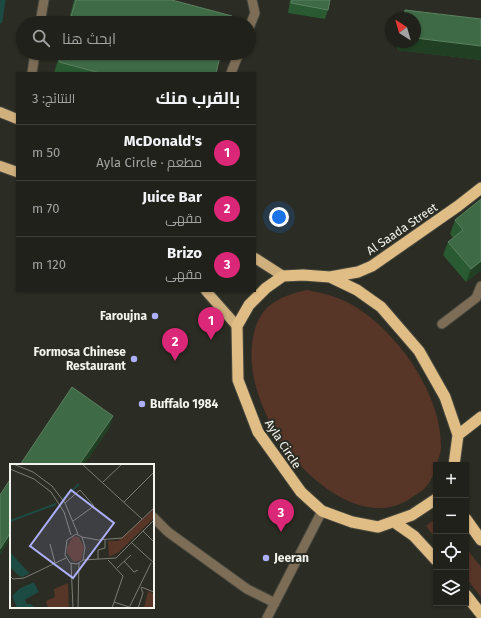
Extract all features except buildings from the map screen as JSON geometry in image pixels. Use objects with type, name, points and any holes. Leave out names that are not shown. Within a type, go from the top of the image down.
[{"type":"highway","name":"Al Saada Street","points":[[330,278],[358,272],[372,266],[458,206],[481,188]]},
{"type":"highway","points":[[237,326],[249,305],[266,288],[283,276],[303,275],[330,278],[357,290],[382,307],[404,332],[419,351],[446,397],[458,435],[454,462]]},
{"type":"highway","name":"Ayla Circle","points":[[237,326],[238,380],[258,432],[301,492],[322,511],[352,522],[378,527],[412,515],[433,501]]},
{"type":"highway","points":[[458,435],[481,417]]},
{"type":"highway","points":[[394,522],[414,536],[433,557]]},
{"type":"highway","points":[[469,523],[481,540]]},
{"type":"highway","points":[[469,598],[481,614]]},
{"type":"main road","points":[[0,112],[16,119]]},
{"type":"main road","points":[[0,166],[16,171]]},
{"type":"main road","points":[[256,259],[283,276]]},
{"type":"main road","points":[[207,292],[237,326]]},
{"type":"lane","points":[[41,16],[44,0]]},
{"type":"lane","points":[[252,0],[255,13],[254,16]]},
{"type":"lane","points":[[32,72],[34,60]]},
{"type":"lane","points":[[231,72],[236,60]]},
{"type":"lane","points":[[442,324],[476,298],[481,286]]},
{"type":"lane","points":[[268,618],[322,511]]},
{"type":"lane","points":[[154,518],[168,532],[247,589],[275,603]]},
{"type":"shaded area","points":[[307,290],[339,298],[349,303],[366,314],[383,328],[399,345],[413,364],[434,405],[439,426],[441,447],[438,462],[433,462],[432,478],[423,490],[411,498],[392,507],[372,508],[352,502],[333,492],[315,479],[298,463],[284,446],[274,430],[263,407],[255,383],[252,358],[254,333],[259,318],[269,306],[278,300],[297,292]]},
{"type":"shaded area","points":[[433,520],[433,535],[426,526]]},
{"type":"shaded area","points":[[469,552],[481,567],[481,597],[469,582]]},
{"type":"waterway","points":[[0,21],[3,0]]},
{"type":"place","name":"Faroujna","points":[[155,316]]},
{"type":"place","name":"McDonald's","points":[[211,340]]},
{"type":"place","name":"Formosa Chinese Restaurant","points":[[134,359]]},
{"type":"place","name":"Juice Bar","points":[[175,361]]},
{"type":"place","name":"Buffalo 1984","points":[[142,404]]},
{"type":"place","name":"Brizo","points":[[281,532]]},
{"type":"place","name":"Jeeran","points":[[266,558]]}]
